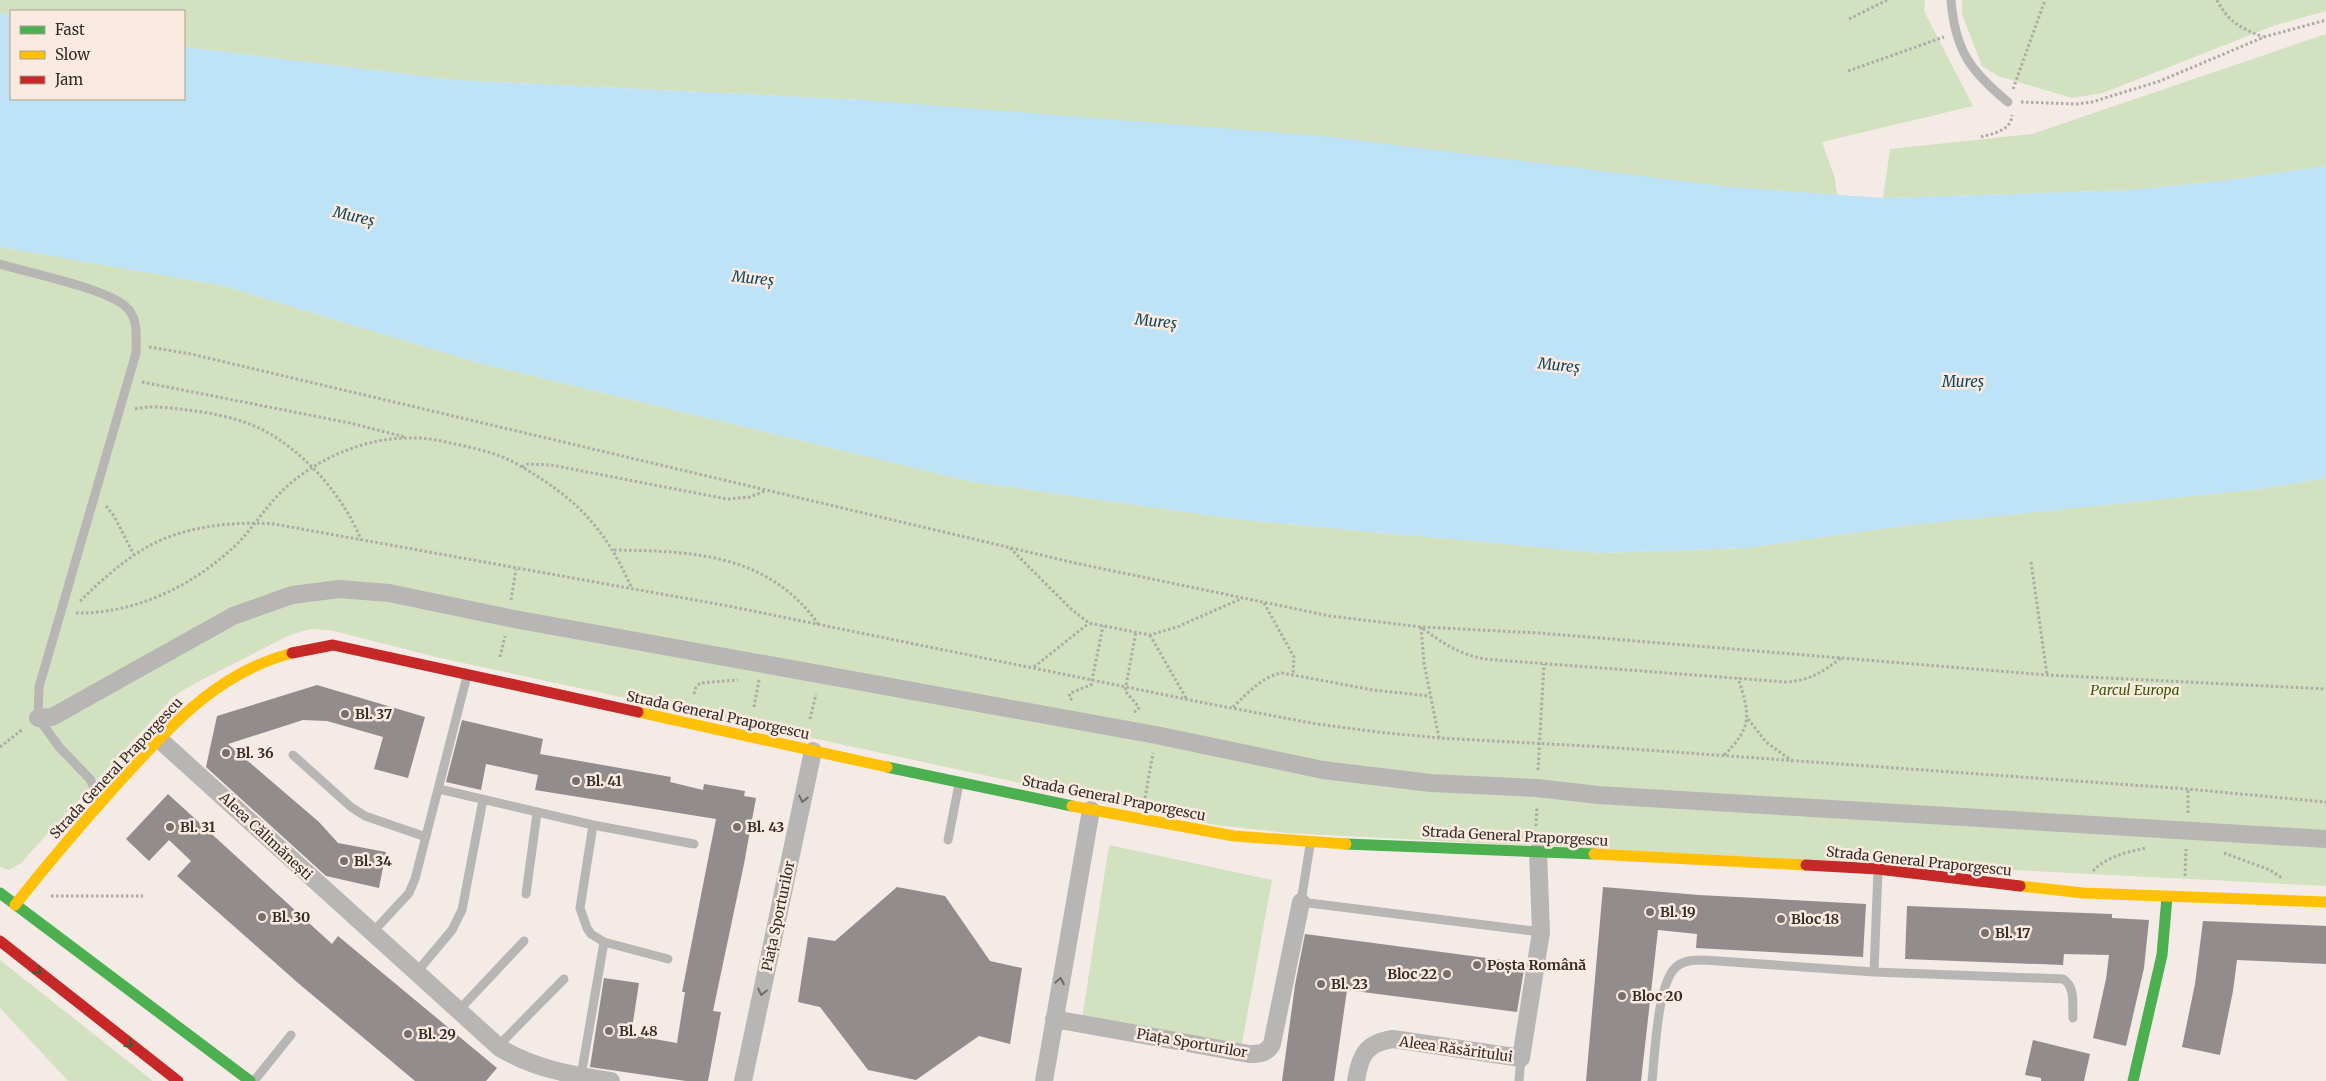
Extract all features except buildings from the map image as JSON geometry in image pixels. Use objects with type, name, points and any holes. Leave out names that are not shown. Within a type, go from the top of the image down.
[{"type":"street","points":[[38,718],[52,717],[233,616],[292,595],[339,589],[389,593],[508,618],[1156,736],[1323,770],[1431,783],[1538,788],[1598,795],[2326,839]]},
{"type":"street","name":"Strada General Praporgescu","points":[[15,905],[101,802],[186,710],[213,689],[270,659],[305,647],[333,645],[467,676],[1091,810],[1234,836],[1311,843],[1878,869],[2083,893],[2326,902]]},
{"type":"street","name":"Aleea Călimănești","points":[[160,740],[372,934],[498,1046],[532,1064],[611,1081]]},
{"type":"street","name":"Piața Sporturilor","points":[[743,1081],[813,751]]},
{"type":"street","points":[[1044,1081],[1091,810]]},
{"type":"street","name":"Aleea Răsăritului","points":[[1356,1081],[1358,1064],[1366,1050],[1378,1041],[1393,1039],[1521,1058],[1540,932],[1538,852]]},
{"type":"street","points":[[0,893],[250,1081]]},
{"type":"street","points":[[2134,1081],[2162,955],[2167,897]]},
{"type":"street","name":"Piața Sporturilor","points":[[1054,1019],[1249,1054],[1261,1054],[1268,1050],[1272,1044],[1301,902]]},
{"type":"street","points":[[0,941],[178,1081]]},
{"type":"lane","points":[[1951,0],[1954,32],[1974,69],[1990,87],[2008,102]]},
{"type":"lane","points":[[0,264],[105,294],[126,306],[136,325],[136,353],[39,687],[38,718],[72,762],[90,779],[101,802]]},
{"type":"lane","points":[[372,934],[409,893],[439,789],[467,676]]},
{"type":"lane","points":[[293,756],[351,807],[366,816],[426,837]]},
{"type":"lane","points":[[948,840],[960,781]]},
{"type":"lane","points":[[439,789],[537,813],[694,844]]},
{"type":"lane","points":[[416,973],[452,930],[462,910],[483,800]]},
{"type":"lane","points":[[526,894],[537,813]]},
{"type":"lane","points":[[593,825],[580,908],[582,918],[591,934],[604,942],[668,959]]},
{"type":"lane","points":[[1311,843],[1301,902],[1540,932]]},
{"type":"lane","points":[[1874,972],[1878,869]]},
{"type":"lane","points":[[458,1011],[524,941]]},
{"type":"lane","points":[[581,1076],[604,942]]},
{"type":"lane","points":[[1652,1081],[1662,998],[1667,980],[1676,967],[1687,961],[1704,960],[1874,972],[2063,979],[2070,983],[2072,989],[2073,1018]]},
{"type":"lane","points":[[498,1046],[564,979]]},
{"type":"lane","points":[[254,1081],[291,1035]]},
{"type":"lane","name":"Aleea Răsăritului","points":[[1519,1081],[1521,1058]]},
{"type":"path","points":[[1849,19],[1887,0]]},
{"type":"path","points":[[1981,136],[2002,131],[2010,124],[2013,117],[2008,102],[2046,0]]},
{"type":"path","points":[[2217,0],[2223,12],[2240,28],[2264,37]]},
{"type":"path","points":[[2008,102],[2076,104],[2092,102],[2160,81],[2264,37],[2326,20]]},
{"type":"path","points":[[1848,72],[1954,32]]},
{"type":"path","points":[[136,353],[141,348],[147,346],[191,354],[1009,548],[1330,616],[1421,627],[1539,633],[2047,675],[2326,689]]},
{"type":"path","points":[[128,380],[350,423],[408,438],[438,440],[506,458],[558,489],[595,525],[614,550],[632,590]]},
{"type":"path","points":[[118,413],[140,408],[166,407],[233,418],[261,429],[274,437],[311,468],[342,503],[361,540]]},
{"type":"path","points":[[68,613],[112,610],[138,605],[178,587],[237,543],[282,491],[311,468],[347,451],[377,442],[408,438]]},
{"type":"path","points":[[522,467],[528,464],[551,465],[727,499],[750,497],[765,491]]},
{"type":"path","points":[[94,496],[114,516],[134,555]]},
{"type":"path","points":[[56,625],[97,585],[134,555],[150,545],[176,535],[208,528],[256,523],[300,528],[516,569],[728,606],[819,626],[1317,724],[1439,738],[1540,743],[2188,789],[2326,802]]},
{"type":"path","points":[[1009,548],[1076,614],[1089,623],[1103,626],[1150,635],[1177,627],[1244,598]]},
{"type":"path","points":[[614,550],[694,554],[732,562],[766,576],[789,590],[805,605],[819,626]]},
{"type":"path","points":[[2031,562],[2047,675]]},
{"type":"path","points":[[508,618],[516,569]]},
{"type":"path","points":[[1264,602],[1292,652],[1295,667],[1293,674]]},
{"type":"path","points":[[1033,668],[1089,623]]},
{"type":"path","points":[[1093,680],[1103,626]]},
{"type":"path","points":[[1421,627],[1441,642],[1462,654],[1484,659],[1786,682],[1804,680],[1822,673],[1841,658]]},
{"type":"path","points":[[1421,627],[1430,696],[1439,738]]},
{"type":"path","points":[[1132,712],[1138,710],[1139,707],[1126,694],[1126,686],[1136,632]]},
{"type":"path","points":[[1150,635],[1186,698]]},
{"type":"path","points":[[1538,788],[1544,664]]},
{"type":"path","points":[[1233,707],[1272,674],[1293,674],[1332,684],[1430,696]]},
{"type":"path","points":[[1738,678],[1745,698],[1748,719],[1766,742],[1793,761]]},
{"type":"path","points":[[754,707],[758,683]]},
{"type":"path","points":[[810,719],[816,694]]},
{"type":"path","points":[[0,746],[38,718]]},
{"type":"path","points":[[1724,756],[1740,738],[1748,719]]},
{"type":"path","points":[[1142,819],[1156,736]]},
{"type":"path","points":[[2188,789],[2188,830]]},
{"type":"path","points":[[2177,846],[2186,846],[2185,898]]},
{"type":"path","points":[[2083,893],[2090,874],[2096,867],[2124,853],[2148,848]]},
{"type":"path","points":[[2216,850],[2270,870],[2288,882],[2292,888],[2295,901]]},
{"type":"path","points":[[41,896],[143,896]]},
{"type":"green space","points":[[0,0],[1925,0],[1924,11],[1973,106],[1822,142],[1835,179],[1837,195],[1731,187],[865,100],[455,80],[185,47],[185,10],[10,10],[10,15],[0,13]]},
{"type":"green space","points":[[1962,0],[2326,0],[2326,11],[2273,26],[2103,93],[2072,98],[1998,76],[1982,66],[1962,14]]},
{"type":"green space","points":[[2326,34],[2326,166],[2221,181],[2131,190],[1883,198],[1890,149],[2032,134]]},
{"type":"green space","name":"Parcul Europa","points":[[0,247],[220,285],[475,362],[973,482],[1243,520],[1601,553],[1746,548],[1910,525],[2260,489],[2326,478],[2326,886],[1287,833],[1216,825],[440,658],[330,630],[310,629],[290,635],[190,686],[173,697],[20,864],[9,870],[0,867]]},
{"type":"green space","points":[[1109,845],[1272,880],[1241,1049],[1082,1019]]},
{"type":"green space","points":[[0,960],[153,1081],[68,1081],[0,1008]]},
{"type":"water","name":"Mureș","points":[[0,13],[10,15],[10,100],[185,100],[185,47],[455,80],[865,100],[1324,136],[1731,187],[1883,198],[2131,190],[2221,181],[2326,166],[2326,478],[2260,489],[1910,525],[1746,548],[1601,553],[1243,520],[973,482],[475,362],[220,285],[0,247]]},
{"type":"traffic: fast","points":[[887,767],[1072,806]]},
{"type":"traffic: fast","points":[[1346,844],[1594,854]]},
{"type":"traffic: fast","points":[[0,893],[250,1081]]},
{"type":"traffic: fast","points":[[2133,1081],[2162,955],[2167,897]]},
{"type":"traffic: slow","points":[[15,905],[94,811],[177,721],[218,687],[265,662],[292,653]]},
{"type":"traffic: slow","points":[[638,712],[887,767]]},
{"type":"traffic: slow","points":[[1072,806],[1234,836],[1346,844]]},
{"type":"traffic: slow","points":[[1594,854],[1806,865]]},
{"type":"traffic: slow","points":[[2020,886],[2083,893],[2326,902]]},
{"type":"traffic: jam","points":[[292,653],[333,645],[638,712]]},
{"type":"traffic: jam","points":[[1806,865],[1878,869],[2020,886]]},
{"type":"traffic: jam","points":[[0,941],[178,1081]]},
{"type":"place","name":"Bl. 37","points":[[345,714]]},
{"type":"place","name":"Bl. 36","points":[[226,753]]},
{"type":"place","name":"Bl. 41","points":[[576,781]]},
{"type":"place","name":"Bl. 31","points":[[170,827]]},
{"type":"place","name":"Bl. 43","points":[[737,827]]},
{"type":"place","name":"Bl. 34","points":[[344,861]]},
{"type":"place","name":"Bl. 19","points":[[1650,912]]},
{"type":"place","name":"Bl. 30","points":[[262,917]]},
{"type":"place","name":"Bloc 18","points":[[1781,919]]},
{"type":"place","name":"Bl. 17","points":[[1985,933]]},
{"type":"place","name":"Poșta Română","points":[[1477,965]]},
{"type":"place","name":"Bloc 22","points":[[1447,974]]},
{"type":"place","name":"Bl. 23","points":[[1321,984]]},
{"type":"place","name":"Bloc 20","points":[[1622,996]]},
{"type":"place","name":"Bl. 48","points":[[609,1031]]},
{"type":"place","name":"Bl. 29","points":[[408,1034]]}]
